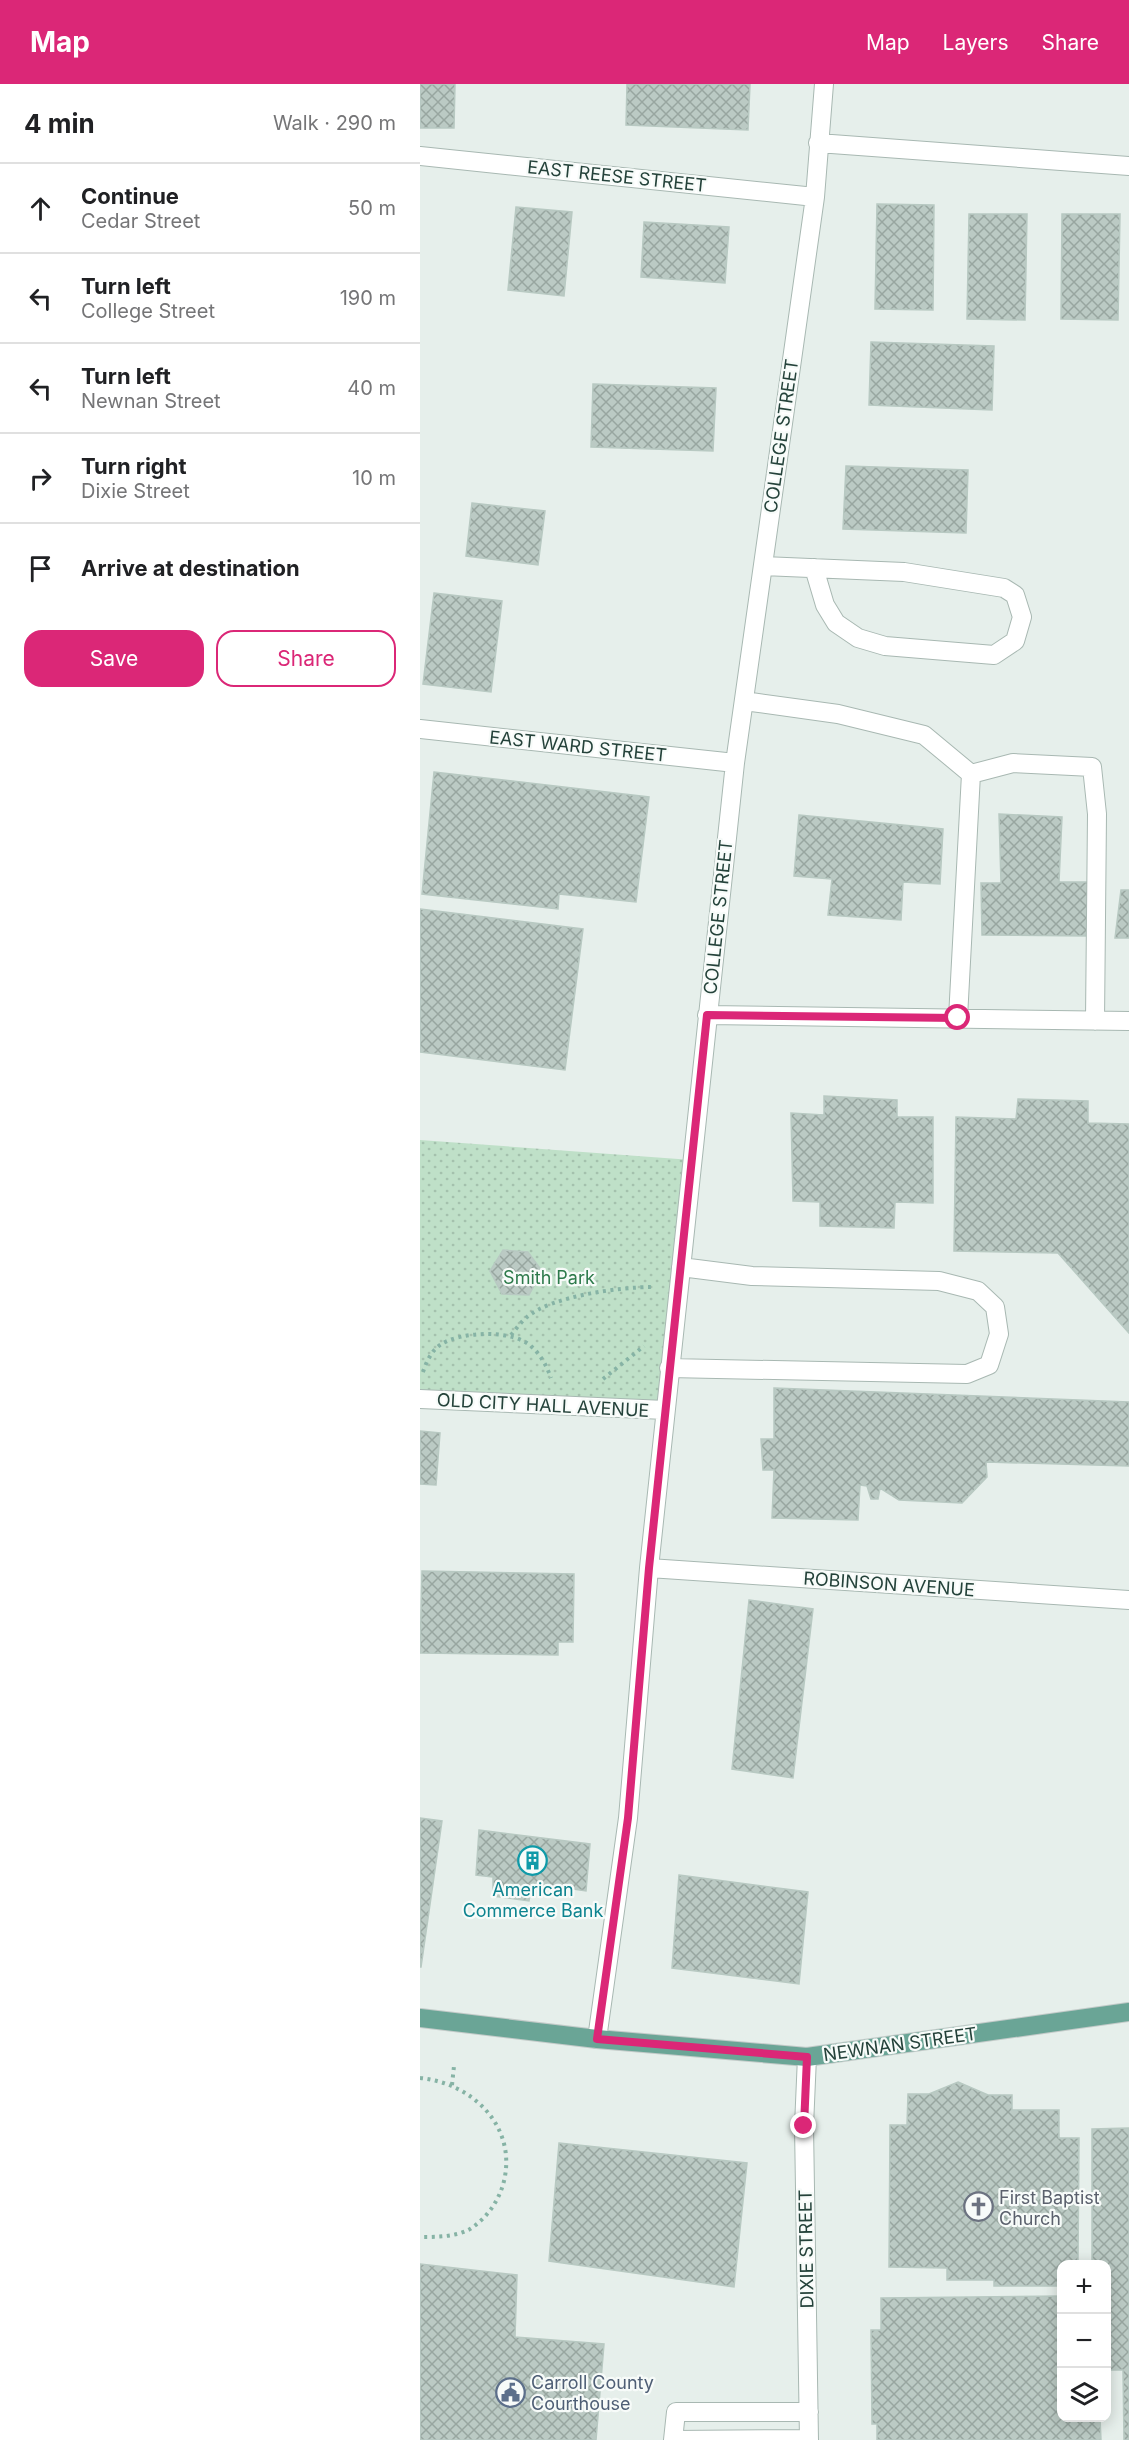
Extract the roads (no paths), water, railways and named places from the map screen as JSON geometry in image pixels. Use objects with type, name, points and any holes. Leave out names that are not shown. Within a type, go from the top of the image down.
[{"type":"main road","name":"NEWNAN STREET","points":[[420,2018],[597,2039],[807,2057],[1129,2012]]},
{"type":"street","name":"COLLEGE STREET","points":[[597,2039],[628,1818],[669,1368],[735,763],[815,197],[824,84]]},
{"type":"street","points":[[818,142],[1129,166]]},
{"type":"street","name":"EAST REESE STREET","points":[[420,156],[815,197]]},
{"type":"street","points":[[763,566],[814,568],[904,572],[1004,588],[1015,595],[1022,617],[1015,641],[994,655],[885,646],[858,638],[836,623],[825,605],[814,568]]},
{"type":"street","points":[[744,701],[838,714],[924,735],[971,774]]},
{"type":"street","name":"EAST WARD STREET","points":[[420,729],[735,763]]},
{"type":"street","points":[[971,774],[1013,763],[1092,767],[1097,814],[1095,1021]]},
{"type":"street","points":[[958,1018],[971,774]]},
{"type":"street","points":[[707,1015],[1129,1021]]},
{"type":"street","points":[[669,1368],[967,1374],[989,1365],[999,1334],[994,1307],[978,1291],[939,1281],[752,1276],[681,1267]]},
{"type":"street","name":"OLD CITY HALL AVENUE","points":[[420,1399],[665,1410]]},
{"type":"street","name":"ROBINSON AVENUE","points":[[649,1568],[1129,1600]]},
{"type":"street","name":"DIXIE STREET","points":[[807,2057],[804,2126],[809,2439]]},
{"type":"street","points":[[808,2412],[676,2412],[673,2440],[809,2439]]},
{"type":"place","name":"American Commerce Bank","points":[[533,1860]]},
{"type":"place","name":"First Baptist Church","points":[[978,2207]]},
{"type":"place","name":"Carroll County Courthouse","points":[[510,2392]]},
{"type":"park label","name":"Smith Park","points":[[549,1277]]}]
